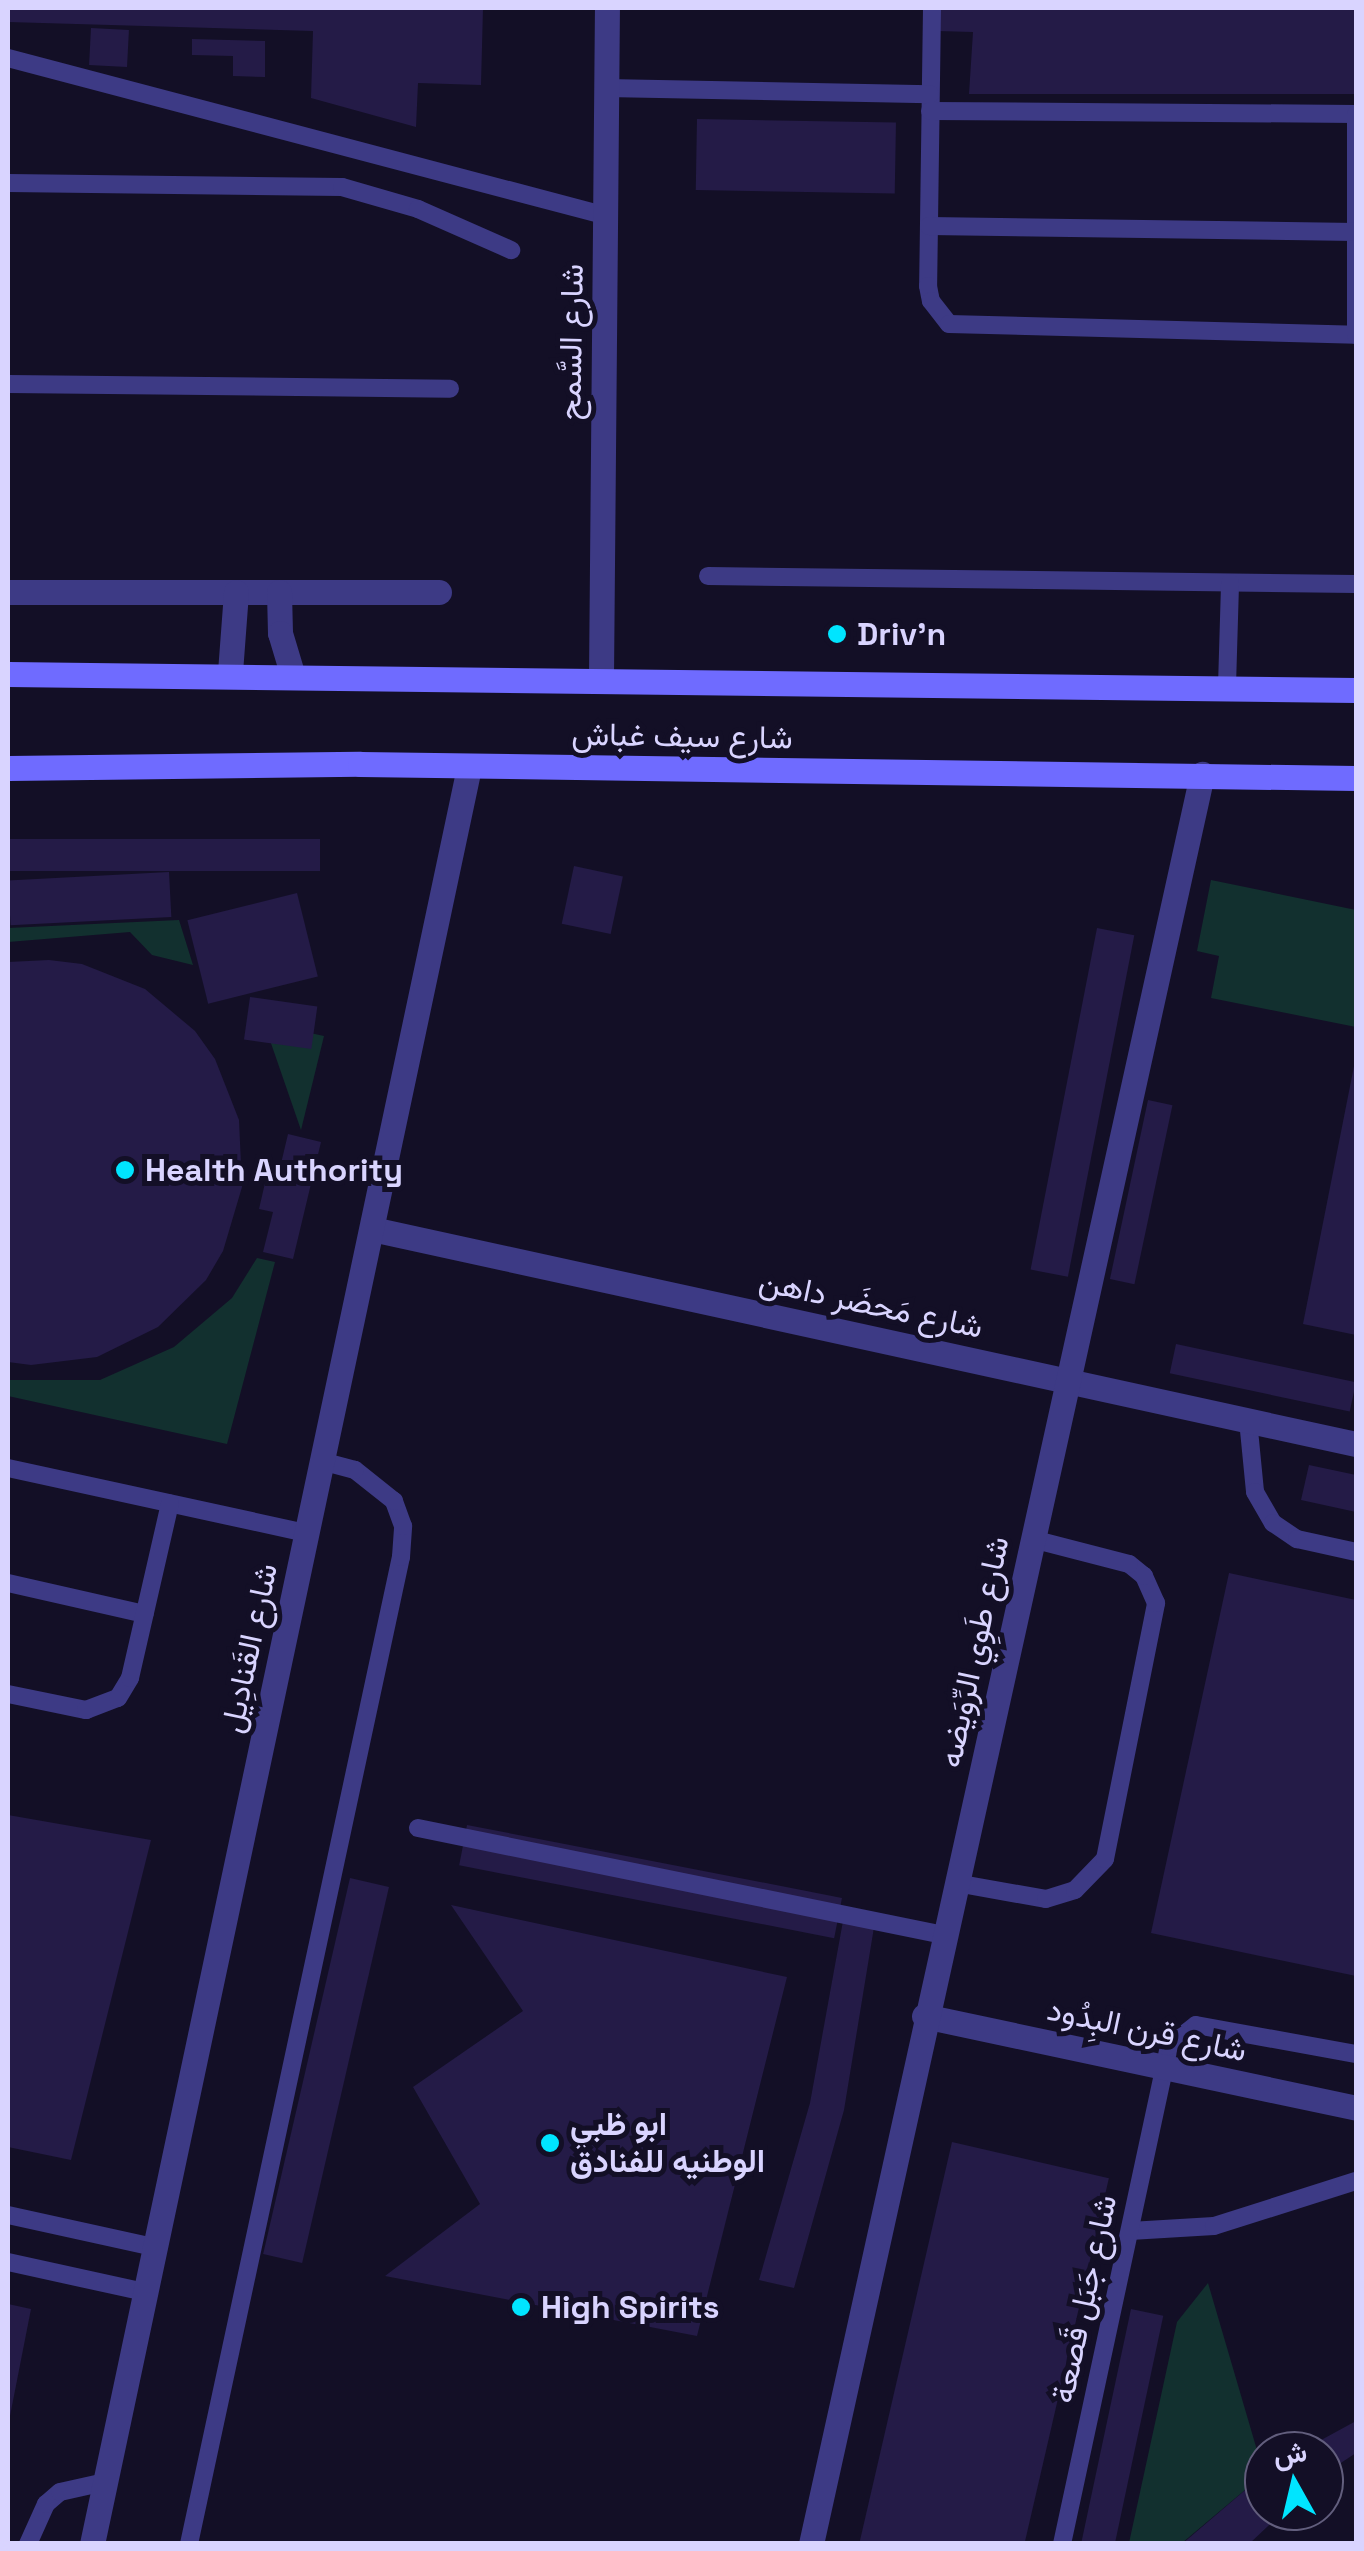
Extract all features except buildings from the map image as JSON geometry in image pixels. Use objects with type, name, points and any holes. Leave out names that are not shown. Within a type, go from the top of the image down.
[{"type":"street","name":"شارع السَّمح","points":[[601,677],[607,8]]},
{"type":"street","points":[[8,592],[439,592]]},
{"type":"street","points":[[230,672],[236,592]]},
{"type":"street","points":[[279,592],[280,633],[292,673]]},
{"type":"street","name":"شارع سيف غباش","points":[[8,674],[230,672],[1356,690]]},
{"type":"street","name":"شارع سيف غباش","points":[[8,768],[469,767],[1356,778]]},
{"type":"street","name":"شارع القَنادِيل","points":[[92,2544],[469,767]]},
{"type":"street","name":"شارع طَوِي الرِّوَيضه","points":[[810,2544],[1202,774]]},
{"type":"street","name":"شارع مَحضَر داهن","points":[[372,1229],[1356,1444]]},
{"type":"street","name":"شارع قرن البِدُود","points":[[924,2016],[1356,2108]]},
{"type":"lane","points":[[606,88],[930,102],[1356,114],[1356,335],[962,328],[949,324],[930,301],[928,226],[930,102],[932,8]]},
{"type":"lane","points":[[8,58],[607,216]]},
{"type":"lane","points":[[8,182],[342,187],[418,208],[510,250]]},
{"type":"lane","points":[[928,226],[1356,232]]},
{"type":"lane","points":[[8,384],[450,389]]},
{"type":"lane","points":[[708,576],[1356,584]]},
{"type":"lane","points":[[1227,686],[1230,583]]},
{"type":"lane","points":[[1248,1420],[1255,1492],[1273,1524],[1297,1539],[1356,1552]]},
{"type":"lane","points":[[189,2544],[401,1556],[403,1526],[394,1501],[378,1483],[322,1461]]},
{"type":"lane","points":[[8,1468],[307,1533]]},
{"type":"lane","points":[[8,1694],[86,1710],[110,1705],[130,1678],[170,1504]]},
{"type":"lane","points":[[956,1883],[1046,1899],[1075,1890],[1105,1859],[1156,1603],[1144,1576],[1129,1564],[1032,1540]]},
{"type":"lane","points":[[8,1583],[145,1614]]},
{"type":"lane","points":[[418,1828],[944,1934]]},
{"type":"lane","points":[[1162,2066],[1175,2036],[1196,2025],[1356,2054]]},
{"type":"lane","name":"شارع جَبَل قَصعة","points":[[1062,2544],[1162,2066]]},
{"type":"lane","points":[[1130,2230],[1214,2226],[1356,2181]]},
{"type":"lane","points":[[8,2215],[154,2248]]},
{"type":"lane","points":[[8,2262],[145,2292]]},
{"type":"lane","points":[[28,2544],[46,2504],[60,2492],[105,2482]]},
{"type":"green space","points":[[1211,880],[1356,910],[1356,1027],[1211,998],[1219,956],[1197,951]]},
{"type":"green space","points":[[179,920],[193,965],[152,955],[130,932],[8,942],[8,928]]},
{"type":"green space","points":[[264,1023],[324,1036],[301,1130]]},
{"type":"green space","points":[[257,1258],[275,1262],[227,1444],[8,1396],[8,1380],[100,1380],[174,1347],[232,1298]]},
{"type":"green space","points":[[1208,2283],[1251,2431],[1244,2431],[1244,2491],[1182,2543],[1129,2543],[1177,2322]]},
{"type":"place","name":"Driv’n","points":[[837,634]]},
{"type":"place","name":"Health Authority","points":[[125,1170]]},
{"type":"place","name":"ابو ظبي الوطنيه للفنادق","points":[[550,2143]]},
{"type":"place","name":"High Spirits","points":[[521,2307]]}]
